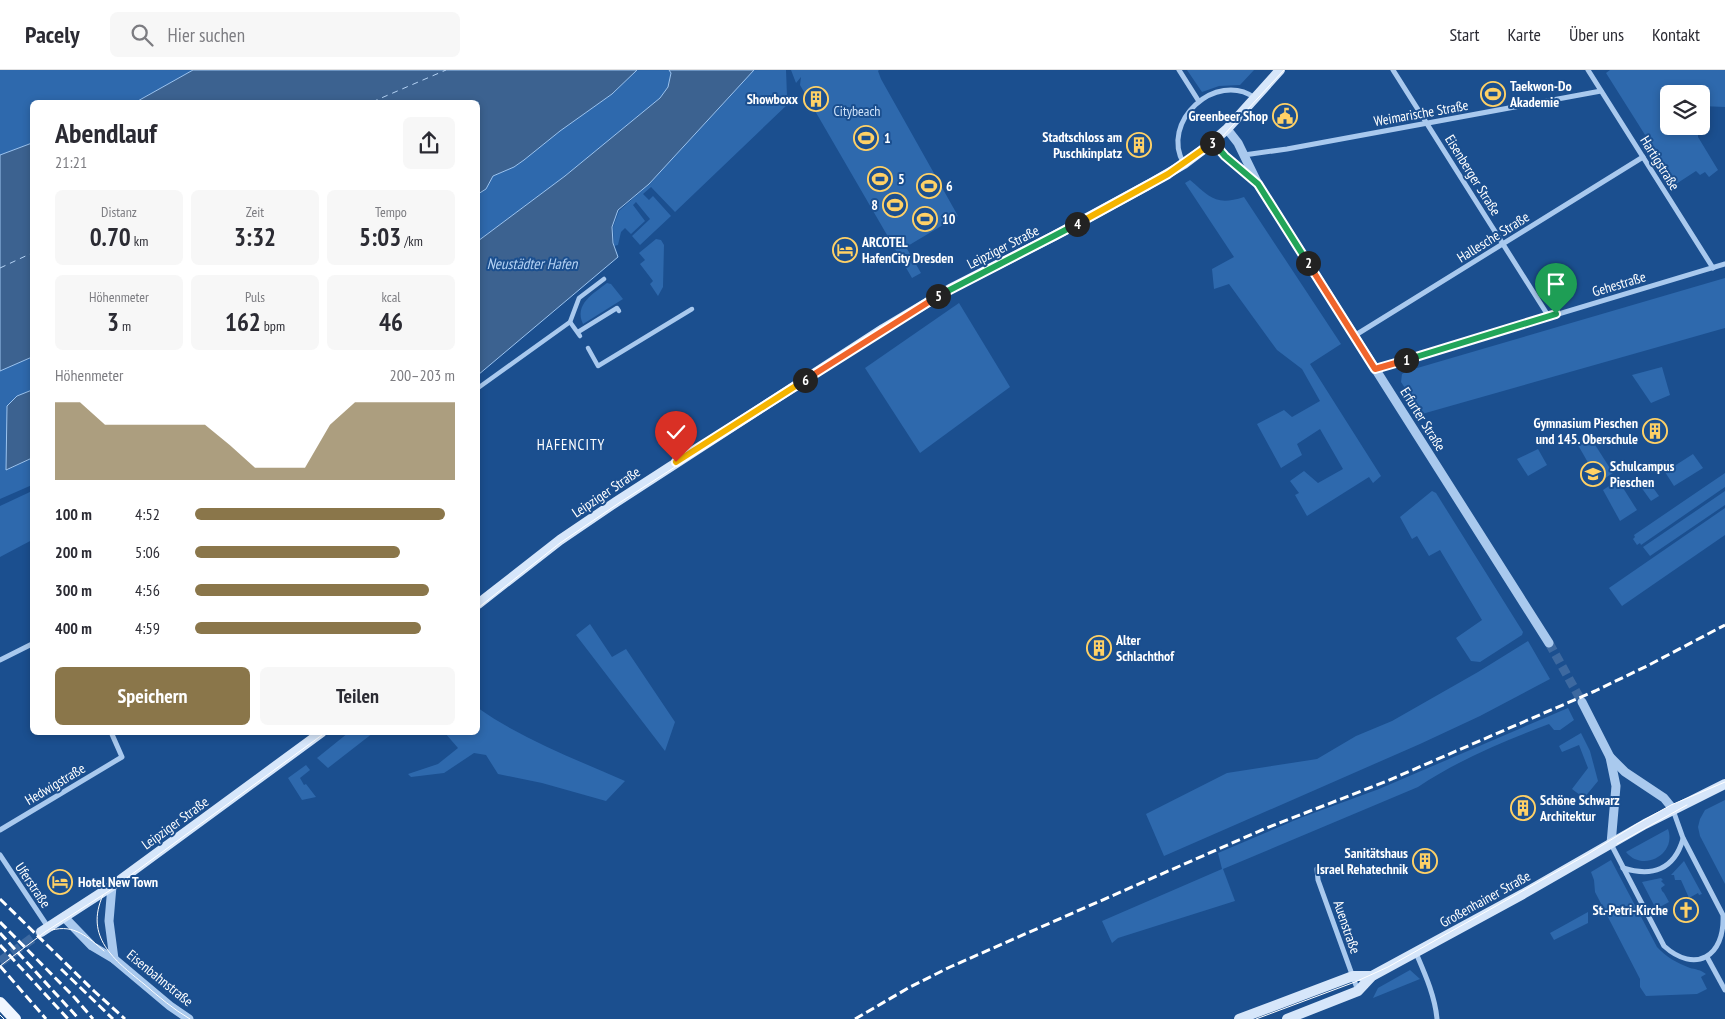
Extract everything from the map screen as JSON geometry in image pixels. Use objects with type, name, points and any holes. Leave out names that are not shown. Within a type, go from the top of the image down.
[{"type":"main road","name":"Leipziger Straße","points":[[480,602],[560,540],[616,502],[892,324],[950,289],[1054,236],[1184,164],[1227,129],[1280,70]]},
{"type":"main road","name":"Leipziger Straße","points":[[45,930],[112,886],[318,735]]},
{"type":"main road","points":[[1673,809],[1725,784]]},
{"type":"main road","name":"Großenhainer Straße","points":[[1287,1019],[1358,991],[1372,976],[1416,954],[1673,809]]},
{"type":"main road","name":"Großenhainer Straße","points":[[1239,1019],[1353,976],[1372,976]]},
{"type":"main road","points":[[0,1003],[16,1019]]},
{"type":"street","points":[[1179,70],[1198,100]]},
{"type":"street","name":"Eisenberger Straße","points":[[1393,70],[1549,317]]},
{"type":"street","name":"Hartigstraße","points":[[1588,70],[1713,268]]},
{"type":"street","points":[[1184,164],[1178,146],[1179,129],[1187,112],[1198,100],[1208,94],[1230,88],[1249,93],[1255,98]]},
{"type":"street","name":"Weimarische Straße","points":[[1244,155],[1287,149],[1601,91]]},
{"type":"street","name":"Erfurter Straße","points":[[1227,129],[1238,143],[1258,184],[1548,643]]},
{"type":"street","name":"Erfurter Straße","points":[[1213,142],[1225,156],[1258,184]]},
{"type":"street","name":"Hallesche Straße","points":[[1354,336],[1643,157]]},
{"type":"street","name":"Gehestraße","points":[[1375,369],[1725,264]]},
{"type":"street","points":[[480,387],[570,322],[579,298],[604,279]]},
{"type":"street","points":[[570,322],[579,334],[617,308],[619,312]]},
{"type":"street","points":[[588,348],[598,366],[692,309]]},
{"type":"street","points":[[0,660],[30,645]]},
{"type":"street","points":[[1582,702],[1610,757],[1616,786],[1611,844],[1664,946],[1673,954],[1684,959],[1697,960],[1707,957],[1716,950],[1722,938],[1723,915],[1683,838],[1673,809],[1664,798],[1625,772],[1610,757]]},
{"type":"street","name":"Hedwigstraße","points":[[0,830],[122,757],[112,735]]},
{"type":"street","points":[[1623,868],[1647,872],[1662,869],[1680,850],[1683,838]]},
{"type":"street","name":"Uferstraße","points":[[0,855],[45,930]]},
{"type":"street","name":"Auenstraße","points":[[1317,869],[1318,880],[1358,991]]},
{"type":"street","name":"Eisenbahnstraße","points":[[112,886],[109,921],[114,959]]},
{"type":"street","name":"Eisenbahnstraße","points":[[64,917],[92,946],[114,959],[188,1019]]},
{"type":"street","points":[[1416,954],[1427,980],[1436,1008],[1437,1019]]},
{"type":"street","points":[[1707,957],[1725,990]]},
{"type":"green space","points":[[0,70],[193,70],[140,100],[30,100],[30,144],[0,155]]},
{"type":"green space","points":[[637,70],[669,70],[671,73],[668,87],[660,98],[565,176],[480,240],[480,193],[486,189],[493,176],[514,167],[612,94]]},
{"type":"green space","points":[[754,70],[786,70],[789,103],[675,212],[651,187],[643,194],[649,200],[653,196],[671,216],[640,245],[632,236],[650,219],[636,202],[633,205],[645,221],[631,234],[625,228],[621,232],[618,245],[614,246],[613,227],[619,211],[649,184]]},
{"type":"green space","name":"Citybeach","points":[[791,70],[879,70],[881,79],[958,216],[906,247],[921,273],[912,278],[800,85],[801,77],[796,83]]},
{"type":"green space","points":[[1187,70],[1254,70],[1240,85],[1219,86],[1202,92]]},
{"type":"green space","points":[[1610,70],[1725,70],[1725,107],[1710,106],[1710,85],[1660,85],[1660,135],[1698,135],[1718,170],[1709,177],[1705,172],[1700,175],[1696,171],[1676,184],[1606,73]]},
{"type":"green space","points":[[1190,180],[1214,199],[1227,201],[1244,197],[1341,344],[1310,364],[1381,476],[1373,483],[1369,477],[1307,516],[1295,495],[1299,493],[1290,481],[1304,471],[1318,483],[1343,469],[1320,429],[1297,444],[1302,455],[1281,468],[1257,424],[1284,410],[1292,417],[1320,401],[1302,369],[1277,350],[1229,284],[1214,289],[1212,269],[1234,257],[1185,183]]},
{"type":"green space","points":[[656,239],[661,240],[664,245],[663,287],[658,296],[650,284],[653,281],[640,264],[645,260],[639,253]]},
{"type":"green space","points":[[1725,278],[1725,328],[1422,414],[1401,382],[1402,374],[1407,371]]},
{"type":"green space","points":[[607,283],[611,284],[623,299],[583,324],[581,311],[583,305],[586,300]]},
{"type":"green space","points":[[959,303],[1010,387],[920,453],[865,368]]},
{"type":"green space","points":[[30,358],[30,391],[17,396],[7,470],[30,459],[30,486],[0,499],[0,371]]},
{"type":"green space","points":[[1662,367],[1670,395],[1651,403],[1632,375]]},
{"type":"green space","points":[[1592,440],[1613,473],[1599,482],[1578,445]]},
{"type":"green space","points":[[1538,449],[1547,465],[1528,476],[1517,459]]},
{"type":"green space","points":[[1693,454],[1703,468],[1674,486],[1665,472]]},
{"type":"green space","points":[[1725,473],[1725,487],[1641,545],[1640,543],[1637,545],[1633,539],[1634,535]]},
{"type":"green space","points":[[1618,480],[1637,510],[1620,521],[1603,490]]},
{"type":"green space","points":[[1649,482],[1659,496],[1651,501],[1641,487]]},
{"type":"green space","points":[[1432,491],[1436,493],[1523,632],[1522,635],[1480,662],[1471,661],[1456,638],[1482,620],[1440,550],[1429,556],[1417,536],[1412,539],[1400,517]]},
{"type":"green space","points":[[1725,491],[1725,505],[1650,556],[1643,547]]},
{"type":"green space","points":[[30,492],[30,541],[0,557],[0,506]]},
{"type":"green space","points":[[1725,508],[1725,535],[1622,606],[1609,588]]},
{"type":"green space","points":[[590,624],[612,657],[626,649],[675,722],[665,751],[576,635]]},
{"type":"green space","points":[[1528,641],[1550,679],[1480,716],[1420,744],[1164,856],[1146,814],[1227,773],[1317,759],[1356,736],[1392,721]]},
{"type":"green space","points":[[1568,708],[1574,720],[1560,730],[1554,730],[1549,724],[1516,737],[1465,760],[1418,787],[1223,869],[1235,901],[1118,938],[1112,943],[1102,921],[1222,869],[1218,853],[1300,818],[1379,789]]},
{"type":"green space","points":[[480,709],[531,739],[625,781],[606,801],[542,783],[498,774],[486,755],[474,753],[444,773],[411,777],[408,774],[438,764],[458,748],[447,735],[480,735]]},
{"type":"green space","points":[[1581,733],[1590,751],[1598,781],[1584,798],[1572,789],[1588,768],[1579,745],[1562,752],[1559,746]]},
{"type":"green space","points":[[346,735],[370,735],[328,768],[317,758]]},
{"type":"green space","points":[[306,765],[310,770],[300,778],[316,797],[302,800],[288,778]]},
{"type":"green space","points":[[1725,800],[1725,884],[1700,836],[1698,827],[1705,810]]},
{"type":"green space","points":[[1668,829],[1668,846],[1657,858],[1641,861],[1633,858],[1626,852]]},
{"type":"green space","points":[[1611,860],[1657,947],[1676,962],[1706,974],[1701,977],[1707,989],[1697,994],[1646,996],[1640,987],[1640,979],[1595,892],[1591,872]]},
{"type":"green space","points":[[1684,861],[1702,894],[1699,895],[1698,893],[1689,898],[1681,880],[1675,880],[1674,875],[1671,875]]},
{"type":"green space","points":[[1661,878],[1665,885],[1661,888],[1662,891],[1669,902],[1656,909],[1642,882]]},
{"type":"green space","points":[[1588,912],[1588,923],[1554,940],[1550,933]]},
{"type":"green space","points":[[1410,970],[1420,979],[1373,998],[1378,988]]},
{"type":"water","points":[[193,70],[637,70],[612,94],[560,131],[524,160],[514,167],[493,176],[486,189],[480,193],[480,100],[140,100]]},
{"type":"water","name":"Neustädter Hafen","points":[[669,70],[754,70],[649,184],[618,210],[612,227],[613,243],[618,257],[480,373],[480,240],[565,176],[660,98],[668,87],[671,73]]},
{"type":"water","points":[[30,144],[30,358],[0,371],[0,155]]},
{"type":"water","points":[[30,391],[30,459],[6,470],[7,406],[17,396]]},
{"type":"ferry route","points":[[377,100],[446,70]]},
{"type":"ferry route","points":[[0,268],[30,254]]},
{"type":"tunnel","points":[[1549,643],[1582,702]]},
{"type":"tunnel","points":[[0,962],[41,932]]},
{"type":"tram line","points":[[480,606],[560,543],[619,503],[930,303],[1055,239],[1186,166],[1221,138],[1284,70]]},
{"type":"tram line","points":[[0,966],[45,932],[109,891],[322,735]]},
{"type":"tram line","points":[[1256,1019],[1355,982],[1388,967],[1671,805],[1725,782]]},
{"type":"tram line","points":[[1617,844],[1687,805]]},
{"type":"tram line","points":[[103,895],[98,910],[97,923],[105,946],[122,966],[166,1003],[190,1019]]},
{"type":"tram line","points":[[52,930],[74,930],[104,951]]},
{"type":"tram line","points":[[0,1015],[4,1019]]},
{"type":"railway","points":[[855,1019],[910,987],[950,967],[1264,829],[1387,781],[1595,691],[1725,625]]},
{"type":"railway","points":[[0,899],[125,1019]]},
{"type":"railway","points":[[0,922],[75,998],[93,1019]]},
{"type":"railway","points":[[0,933],[79,1019]]},
{"type":"railway","points":[[0,945],[68,1019]]},
{"type":"railway","points":[[0,966],[46,1019]]},
{"type":"railway","points":[[61,969],[113,1019]]},
{"type":"place","name":"Taekwon-Do Akademie","points":[[1493,94]]},
{"type":"place","name":"Showboxx","points":[[816,99]]},
{"type":"place","name":"Greenbeer Shop","points":[[1285,116]]},
{"type":"place","name":"1","points":[[866,138]]},
{"type":"place","name":"Stadtschloss am Puschkinplatz","points":[[1139,145]]},
{"type":"place","name":"5","points":[[880,179]]},
{"type":"place","name":"6","points":[[929,186]]},
{"type":"place","name":"8","points":[[895,205]]},
{"type":"place","name":"10","points":[[925,219]]},
{"type":"place","name":"ARCOTEL HafenCity Dresden","points":[[845,250]]},
{"type":"place","name":"Gymnasium Pieschen und 145. Oberschule","points":[[1655,431]]},
{"type":"place","name":"Schulcampus Pieschen","points":[[1593,474]]},
{"type":"place","name":"Alter Schlachthof","points":[[1099,648]]},
{"type":"place","name":"Schöne Schwarz Architektur","points":[[1523,808]]},
{"type":"place","name":"Sanitätshaus Israel Rehatechnik","points":[[1425,861]]},
{"type":"place","name":"Hotel New Town","points":[[60,882]]},
{"type":"place","name":"St.-Petri-Kirche","points":[[1686,910]]},
{"type":"district","name":"HAFENCITY","points":[[571,444]]},
{"type":"route","points":[[676,462],[931,300],[1148,185],[1184,164],[1213,142],[1225,156],[1258,184],[1375,369],[1556,314]]}]
